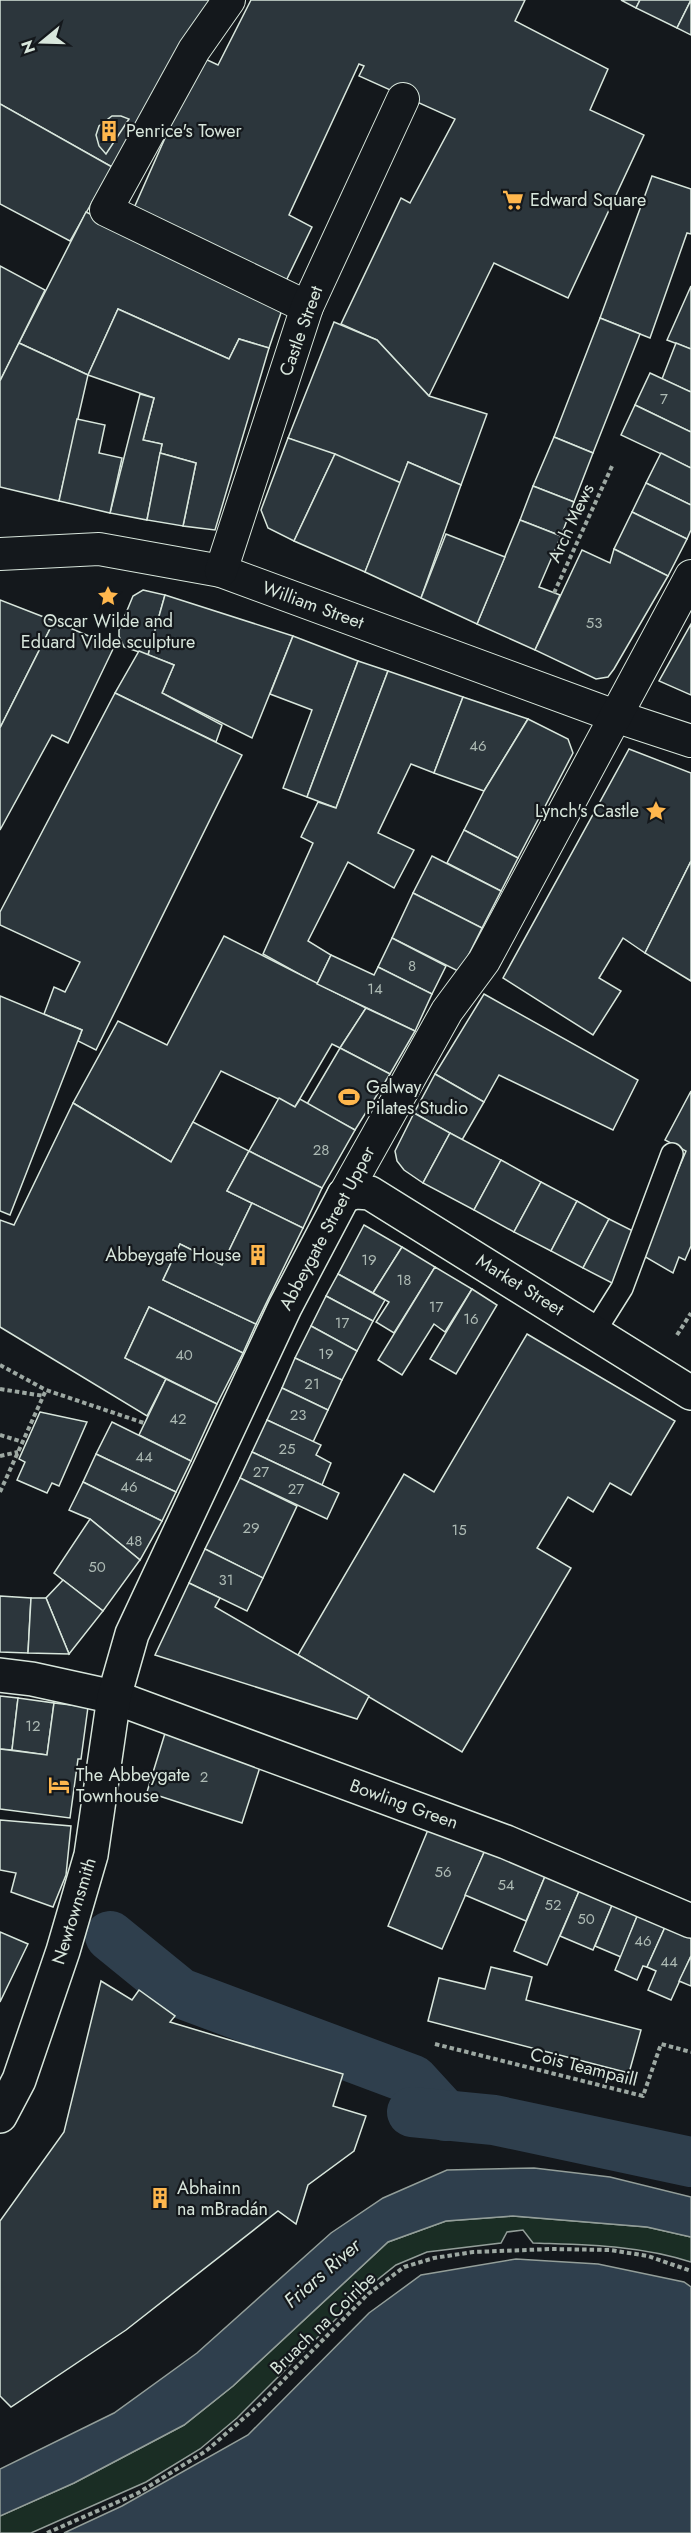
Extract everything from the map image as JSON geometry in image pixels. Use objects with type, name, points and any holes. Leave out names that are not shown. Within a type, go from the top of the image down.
[{"type":"street","points":[[229,0],[194,51],[106,210],[307,307]]},
{"type":"street","name":"Castle Street","points":[[221,571],[307,307],[403,99]]},
{"type":"street","name":"William Street","points":[[0,554],[99,549],[221,571],[615,716],[691,741]]},
{"type":"street","name":"Abbeygate Street Upper","points":[[114,1697],[132,1634],[285,1307],[344,1195],[447,1011],[484,961],[691,576]]},
{"type":"street","name":"Market Street","points":[[344,1195],[357,1192],[370,1193],[595,1331],[691,1393]]},
{"type":"street","name":"Bowling Green","points":[[0,1675],[32,1679],[114,1697],[506,1842],[691,1922]]},
{"type":"street","name":"Newtownsmith","points":[[0,2116],[19,2080],[63,1951],[91,1856],[114,1697]]},
{"type":"lane","points":[[595,1331],[622,1288],[672,1154]]},
{"type":"path","name":"Arch Mews","points":[[554,593],[613,464]]},
{"type":"path","points":[[677,1336],[691,1313]]},
{"type":"path","points":[[0,1365],[46,1390],[144,1423]]},
{"type":"path","points":[[0,1389],[44,1396]]},
{"type":"path","points":[[0,1492],[46,1390]]},
{"type":"path","points":[[0,1435],[23,1442]]},
{"type":"path","points":[[0,1456],[18,1452]]},
{"type":"path","name":"Cois Teampaill","points":[[435,2044],[643,2096],[661,2044],[691,2052]]},
{"type":"path","name":"Bruach na Coiribe","points":[[47,2533],[138,2493],[206,2451],[260,2404],[368,2294],[404,2267],[434,2258],[473,2252],[552,2249],[610,2250],[648,2256],[691,2271]]},
{"type":"green space","points":[[513,2216],[647,2227],[691,2237],[691,2262],[632,2249],[533,2243],[523,2230],[507,2232],[501,2243],[427,2252],[396,2265],[367,2288],[237,2418],[200,2449],[146,2482],[31,2533],[0,2533],[0,2516],[74,2483],[184,2425],[233,2386],[388,2242],[446,2221]]},
{"type":"water","points":[[534,2168],[610,2177],[691,2197],[691,2237],[647,2227],[513,2216],[446,2221],[388,2242],[233,2386],[184,2425],[74,2483],[0,2516],[0,2469],[114,2413],[197,2353],[331,2233],[383,2198],[447,2170]]},
{"type":"water","points":[[516,2259],[598,2264],[684,2282],[691,2287],[691,2533],[64,2533],[122,2506],[248,2435],[369,2313],[421,2275]]},
{"type":"building","points":[[0,0],[224,0],[112,167],[0,104]]},
{"type":"building","name":"Edward Square","points":[[251,0],[525,0],[515,21],[608,69],[590,110],[644,135],[568,298],[494,263],[429,396],[377,340],[341,324],[401,198],[410,203],[455,119],[359,76],[364,66],[359,64],[289,215],[312,227],[285,283],[134,208],[201,57],[218,65]]},
{"type":"building","points":[[621,0],[640,0],[636,8]]},
{"type":"building","points":[[640,0],[691,0],[677,28],[636,8]]},
{"type":"building","points":[[691,0],[691,35],[677,28]]},
{"type":"building","points":[[0,104],[112,167],[70,241],[0,204]]},
{"type":"building","name":"Penrice's Tower","points":[[112,116],[129,119],[106,154],[99,146],[96,135],[99,126]]},
{"type":"building","points":[[652,176],[691,189],[691,234],[687,233],[650,338],[600,318]]},
{"type":"building","points":[[86,212],[283,307],[269,348],[239,339],[229,359],[118,309],[88,375],[19,343]]},
{"type":"building","points":[[0,266],[45,290],[0,381]]},
{"type":"building","points":[[691,286],[691,349],[667,340]]},
{"type":"building","points":[[118,309],[229,359],[239,339],[269,348],[215,530],[183,526],[196,463],[160,453],[162,444],[143,440],[154,398],[88,375]]},
{"type":"building","points":[[600,318],[640,334],[593,453],[554,437]]},
{"type":"building","points":[[334,322],[377,340],[429,396],[487,414],[461,485],[408,462],[401,483],[288,438]]},
{"type":"building","points":[[19,343],[88,375],[59,501],[0,487],[0,381]]},
{"type":"building","points":[[676,343],[691,349],[691,392],[662,379]]},
{"type":"building","points":[[650,373],[691,392],[691,432],[635,405]]},
{"type":"building","points":[[140,394],[154,398],[143,440],[162,444],[147,520],[110,513]]},
{"type":"building","points":[[635,405],[691,432],[691,468],[621,435]]},
{"type":"building","points":[[77,419],[105,425],[99,453],[122,458],[110,513],[59,501]]},
{"type":"building","points":[[554,437],[593,453],[574,502],[533,486]]},
{"type":"building","points":[[288,438],[335,454],[294,541],[268,528],[261,510]]},
{"type":"building","points":[[160,453],[196,463],[183,526],[147,520]]},
{"type":"building","points":[[661,453],[691,468],[691,505],[646,483]]},
{"type":"building","points":[[335,454],[401,483],[365,572],[294,541]]},
{"type":"building","points":[[408,462],[461,485],[421,598],[365,572]]},
{"type":"building","points":[[646,483],[691,505],[691,530],[687,539],[632,512]]},
{"type":"building","points":[[533,486],[574,502],[561,536],[520,520]]},
{"type":"building","points":[[632,512],[687,539],[668,576],[614,549]]},
{"type":"building","points":[[520,520],[561,536],[539,587],[560,595],[535,650],[477,624]]},
{"type":"building","points":[[446,534],[505,557],[477,624],[421,598]]},
{"type":"building","points":[[614,549],[668,576],[614,669],[608,677],[596,679],[535,650],[582,550],[610,563]]},
{"type":"building","points":[[143,590],[165,595],[148,655],[124,647],[119,636],[119,630],[133,596]]},
{"type":"building","points":[[165,595],[293,636],[252,738],[162,693],[174,665],[148,655]]},
{"type":"building","points":[[0,600],[54,621],[0,728]]},
{"type":"building","points":[[54,621],[114,647],[68,743],[52,735],[0,830],[0,728]]},
{"type":"building","points":[[691,624],[691,695],[659,681]]},
{"type":"building","points":[[293,636],[358,661],[307,797],[283,788],[312,710],[270,694]]},
{"type":"building","points":[[139,651],[174,665],[162,693],[222,725],[216,742],[115,693]]},
{"type":"building","points":[[358,661],[388,671],[336,808],[307,797]]},
{"type":"building","points":[[388,671],[463,697],[434,773],[411,764],[378,833],[414,850],[394,888],[348,862],[308,941],[331,955],[317,984],[263,954],[313,843],[301,837],[318,802],[336,808]]},
{"type":"building","points":[[115,693],[242,755],[96,1050],[78,1041],[82,1030],[44,1014],[54,987],[65,992],[80,962],[0,925],[0,912]]},
{"type":"building","points":[[463,697],[528,719],[484,791],[434,773]]},
{"type":"building","points":[[528,719],[568,739],[573,753],[518,858],[464,830],[484,791]]},
{"type":"building","points":[[629,749],[691,773],[691,861],[645,953],[623,938],[599,978],[621,991],[593,1035],[503,978]]},
{"type":"building","points":[[464,830],[518,858],[501,891],[447,863]]},
{"type":"building","points":[[432,856],[501,891],[482,928],[413,893]]},
{"type":"building","points":[[691,861],[691,981],[645,953]]},
{"type":"building","points":[[413,893],[482,928],[460,972],[392,938]]},
{"type":"building","points":[[224,936],[366,1008],[340,1048],[332,1044],[295,1107],[221,1071],[171,1162],[73,1103],[118,1021],[167,1045]]},
{"type":"building","points":[[392,938],[446,966],[432,994],[378,967]]},
{"type":"building","points":[[331,955],[374,975],[378,967],[432,994],[415,1031],[317,984]]},
{"type":"building","points":[[484,994],[638,1080],[613,1130],[499,1075],[484,1102],[435,1074]]},
{"type":"building","points":[[0,996],[82,1030],[10,1215],[0,1211]]},
{"type":"building","points":[[366,1008],[415,1031],[390,1074],[340,1048]]},
{"type":"building","points":[[340,1048],[390,1074],[355,1130],[307,1104]]},
{"type":"building","points":[[435,1074],[484,1102],[462,1140],[414,1113]]},
{"type":"building","points":[[691,1091],[691,1246],[685,1260],[679,1257],[673,1273],[642,1255],[686,1151],[665,1140]]},
{"type":"building","points":[[279,1098],[295,1107],[300,1099],[355,1130],[322,1188],[249,1151]]},
{"type":"building","points":[[73,1103],[171,1162],[193,1122],[249,1151],[227,1191],[252,1203],[222,1265],[180,1244],[163,1280],[256,1324],[243,1353],[149,1307],[125,1358],[166,1379],[147,1416],[0,1327],[0,1220],[14,1225]]},
{"type":"building","points":[[414,1113],[450,1133],[423,1183],[404,1170],[397,1161],[395,1151]]},
{"type":"building","points":[[450,1133],[501,1160],[474,1210],[423,1183]]},
{"type":"building","points":[[249,1151],[322,1188],[303,1228],[227,1191]]},
{"type":"building","points":[[501,1160],[541,1182],[514,1232],[474,1210]]},
{"type":"building","points":[[541,1182],[577,1201],[551,1251],[514,1232]]},
{"type":"building","points":[[577,1201],[609,1219],[583,1268],[551,1251]]},
{"type":"building","name":"Abbeygate House","points":[[252,1203],[303,1228],[256,1324],[163,1280],[180,1244],[222,1265]]},
{"type":"building","points":[[609,1219],[639,1234],[614,1284],[583,1268]]},
{"type":"building","points":[[364,1225],[402,1247],[373,1293],[338,1274]]},
{"type":"building","points":[[402,1247],[435,1267],[394,1333],[376,1322],[389,1302],[373,1293]]},
{"type":"building","points":[[435,1267],[472,1289],[445,1332],[434,1324],[402,1375],[378,1360]]},
{"type":"building","points":[[338,1274],[385,1300],[373,1321],[326,1296]]},
{"type":"building","points":[[472,1289],[497,1305],[456,1374],[430,1359]]},
{"type":"building","points":[[326,1296],[373,1321],[357,1351],[311,1326]]},
{"type":"building","points":[[149,1307],[243,1353],[217,1404],[125,1358]]},
{"type":"building","points":[[311,1326],[357,1351],[342,1380],[295,1358]]},
{"type":"building","points":[[527,1334],[675,1421],[631,1495],[610,1483],[593,1512],[568,1497],[537,1548],[571,1568],[462,1752],[298,1655],[404,1474],[434,1492]]},
{"type":"building","points":[[295,1358],[342,1380],[328,1410],[282,1388]]},
{"type":"building","points":[[166,1379],[217,1404],[191,1461],[139,1435]]},
{"type":"building","points":[[282,1388],[328,1410],[313,1442],[267,1420]]},
{"type":"building","points":[[40,1412],[87,1422],[59,1486],[52,1483],[47,1493],[17,1480],[25,1462],[19,1459]]},
{"type":"building","points":[[267,1420],[321,1445],[316,1455],[331,1463],[322,1485],[252,1452]]},
{"type":"building","points":[[112,1422],[191,1461],[176,1492],[96,1454]]},
{"type":"building","points":[[252,1452],[339,1493],[327,1519],[240,1478]]},
{"type":"building","points":[[96,1454],[176,1492],[162,1521],[83,1482]]},
{"type":"building","points":[[240,1478],[297,1506],[263,1578],[205,1549]]},
{"type":"building","points":[[83,1482],[162,1521],[140,1560],[90,1519],[69,1510]]},
{"type":"building","points":[[90,1519],[140,1560],[103,1611],[54,1573]]},
{"type":"building","points":[[205,1549],[263,1578],[247,1611],[189,1583]]},
{"type":"building","points":[[63,1580],[103,1611],[69,1654],[46,1598]]},
{"type":"building","points":[[189,1583],[220,1598],[215,1607],[369,1696],[357,1719],[155,1655]]},
{"type":"building","points":[[0,1596],[31,1598],[28,1653],[0,1652]]},
{"type":"building","points":[[31,1598],[46,1598],[69,1654],[28,1653]]},
{"type":"building","points":[[0,1696],[18,1698],[12,1750],[0,1749]]},
{"type":"building","points":[[18,1698],[54,1703],[47,1755],[12,1750]]},
{"type":"building","points":[[54,1703],[88,1707],[70,1818],[0,1809],[0,1749],[47,1755]]},
{"type":"building","points":[[166,1730],[262,1761],[242,1823],[147,1792]]},
{"type":"building","points":[[0,1820],[71,1826],[66,1875],[53,1907],[11,1892],[16,1873],[0,1870]]},
{"type":"building","points":[[430,1825],[486,1848],[442,1949],[388,1926]]},
{"type":"building","points":[[486,1848],[546,1874],[526,1921],[465,1895]]},
{"type":"building","points":[[546,1874],[580,1889],[547,1965],[514,1951]]},
{"type":"building","points":[[580,1889],[613,1903],[593,1950],[560,1936]]},
{"type":"building","points":[[613,1903],[638,1914],[621,1957],[595,1946]]},
{"type":"building","points":[[638,1914],[666,1925],[647,1967],[643,1966],[637,1980],[615,1970]]},
{"type":"building","points":[[666,1925],[691,1936],[691,1956],[671,2000],[648,1990],[656,1971],[647,1967]]},
{"type":"building","points":[[0,1932],[28,1944],[0,2002]]},
{"type":"building","points":[[691,1956],[691,1986],[679,1981]]},
{"type":"building","points":[[491,1967],[532,1977],[526,2000],[641,2030],[629,2073],[428,2021],[439,1978],[485,1989]]},
{"type":"building","name":"Abhainn na mBradán","points":[[101,1981],[132,2000],[139,1990],[175,2016],[170,2022],[343,2074],[333,2106],[366,2116],[354,2151],[308,2185],[296,2224],[278,2211],[126,2330],[11,2407],[0,2396],[0,2221],[64,2132]]},
{"type":"waterway","points":[[110,1936],[180,1993],[413,2080],[446,2116]]},
{"type":"waterway","name":"Friars River","points":[[412,2112],[494,2120],[691,2162]]},
{"type":"place","name":"Penrice's Tower","points":[[109,131]]},
{"type":"place","name":"Edward Square","points":[[513,200]]},
{"type":"place","name":"Oscar Wilde and Eduard Vilde sculpture","points":[[108,596]]},
{"type":"place","name":"Lynch's Castle","points":[[656,811]]},
{"type":"place","name":"Galway Pilates Studio","points":[[349,1097]]},
{"type":"place","name":"Abbeygate House","points":[[258,1255]]},
{"type":"place","name":"The Abbeygate Townhouse","points":[[59,1785]]},
{"type":"place","name":"Abhainn na mBradán","points":[[160,2198]]}]
